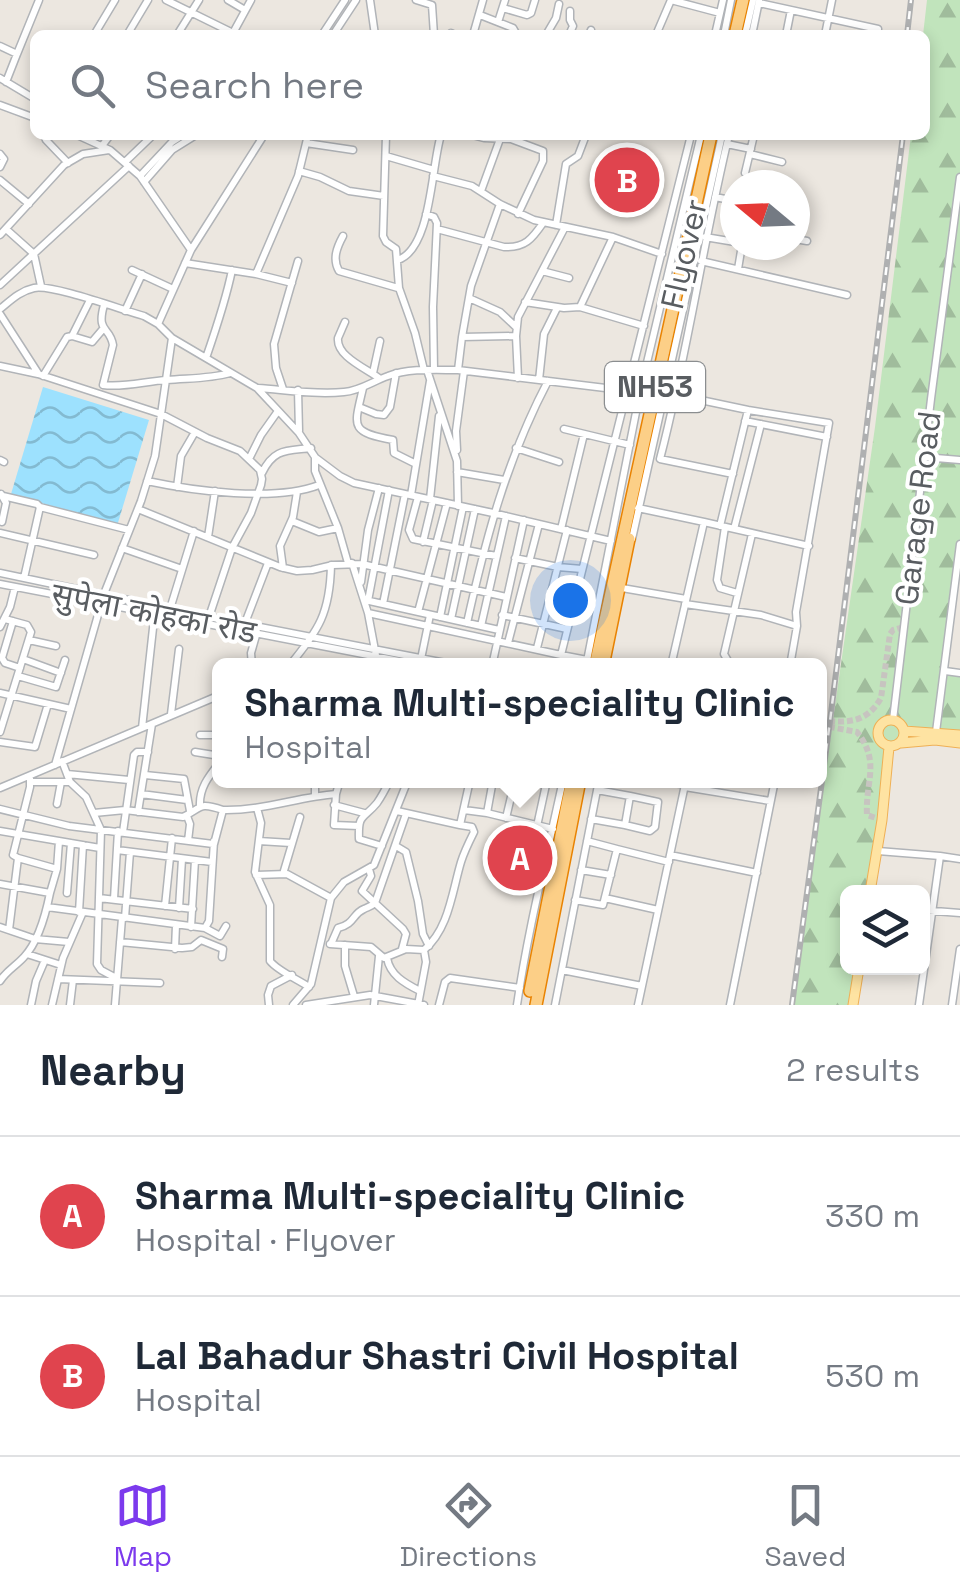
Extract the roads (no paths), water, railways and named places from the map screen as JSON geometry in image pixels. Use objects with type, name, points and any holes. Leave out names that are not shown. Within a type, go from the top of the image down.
[{"type":"highway","points":[[745,30],[753,1]]},
{"type":"highway","name":"Flyover","points":[[591,658],[720,140]]},
{"type":"highway","name":"Flyover","points":[[607,658],[660,394],[720,140]]},
{"type":"highway","points":[[528,1005],[570,788]]},
{"type":"highway","points":[[539,1005],[581,788]]},
{"type":"main road","points":[[889,747],[881,742],[878,732],[884,722],[893,720],[902,726],[900,743]]},
{"type":"main road","points":[[904,731],[960,735]]},
{"type":"main road","points":[[889,747],[934,740],[960,743]]},
{"type":"main road","points":[[871,885],[889,747]]},
{"type":"main road","points":[[854,1005],[858,975]]},
{"type":"street","points":[[30,96],[3,80],[39,0]]},
{"type":"street","points":[[97,30],[115,0]]},
{"type":"street","points":[[130,30],[148,0]]},
{"type":"street","points":[[166,0],[225,30]]},
{"type":"street","points":[[181,30],[199,0]]},
{"type":"street","points":[[228,0],[245,10]]},
{"type":"street","points":[[232,30],[250,0]]},
{"type":"street","points":[[325,30],[345,0]]},
{"type":"street","points":[[336,30],[356,0]]},
{"type":"street","points":[[370,0],[374,30]]},
{"type":"street","points":[[416,0],[432,5],[434,30]]},
{"type":"street","points":[[476,30],[483,0]]},
{"type":"street","points":[[498,22],[504,4],[527,16],[535,0]]},
{"type":"street","points":[[658,30],[670,0],[720,12]]},
{"type":"street","points":[[716,30],[723,0]]},
{"type":"street","points":[[725,30],[732,0]]},
{"type":"street","points":[[826,30],[832,0]]},
{"type":"street","points":[[753,1],[878,30]]},
{"type":"street","points":[[549,30],[558,4]]},
{"type":"street","points":[[788,30],[791,10]]},
{"type":"street","points":[[570,11],[571,30]]},
{"type":"street","points":[[480,15],[515,30]]},
{"type":"street","points":[[859,30],[860,25]]},
{"type":"street","points":[[0,46],[17,54]]},
{"type":"street","points":[[0,105],[30,116]]},
{"type":"street","points":[[48,140],[68,163]]},
{"type":"street","points":[[88,140],[106,148],[142,179],[192,250]]},
{"type":"street","points":[[106,148],[108,140]]},
{"type":"street","points":[[19,293],[0,287],[149,140]]},
{"type":"street","points":[[142,179],[175,140]]},
{"type":"street","points":[[142,179],[188,140]]},
{"type":"street","points":[[158,324],[192,250],[261,140]]},
{"type":"street","points":[[256,274],[299,171],[307,140]]},
{"type":"street","points":[[311,140],[353,150]]},
{"type":"street","points":[[386,140],[383,236],[396,250],[399,288],[457,461]]},
{"type":"street","points":[[398,260],[412,252],[426,214],[440,140]]},
{"type":"street","points":[[481,191],[500,140]]},
{"type":"street","points":[[511,140],[544,153],[518,214]]},
{"type":"street","points":[[518,378],[516,332],[525,302],[561,226],[566,164],[578,156],[584,140]]},
{"type":"street","points":[[561,655],[690,140]]},
{"type":"street","points":[[590,658],[640,392],[701,140]]},
{"type":"street","points":[[607,658],[720,140]]},
{"type":"street","points":[[721,140],[716,198],[677,395],[660,459],[733,474]]},
{"type":"street","points":[[727,140],[782,162]]},
{"type":"street","points":[[746,170],[753,140]]},
{"type":"street","points":[[42,286],[34,254],[2,233],[68,163],[106,148]]},
{"type":"street","points":[[0,154],[4,159],[0,167]]},
{"type":"street","points":[[386,156],[481,191],[518,214],[613,237],[672,257]]},
{"type":"street","points":[[299,171],[350,192],[384,196]]},
{"type":"street","name":"Garage Road","points":[[893,720],[960,176]]},
{"type":"street","points":[[0,180],[28,204]]},
{"type":"street","points":[[716,198],[720,199]]},
{"type":"street","points":[[440,617],[460,506],[456,431],[462,338],[469,298],[500,204]]},
{"type":"street","points":[[426,214],[436,220],[438,229],[428,370]]},
{"type":"street","points":[[438,229],[515,247],[533,239],[544,222]]},
{"type":"street","points":[[343,236],[336,257],[339,271],[399,288]]},
{"type":"street","points":[[580,307],[613,237]]},
{"type":"street","points":[[706,237],[720,240]]},
{"type":"street","points":[[738,260],[738,269]]},
{"type":"street","points":[[701,261],[847,295]]},
{"type":"street","points":[[283,389],[274,344],[298,262]]},
{"type":"street","points":[[185,263],[292,284]]},
{"type":"street","points":[[132,270],[174,289]]},
{"type":"street","points":[[206,358],[232,270]]},
{"type":"street","points":[[542,270],[570,278]]},
{"type":"street","points":[[125,310],[142,274]]},
{"type":"street","points":[[40,375],[0,311],[19,293],[42,286],[144,316],[158,324],[172,338],[256,388],[313,452],[354,483],[612,542]]},
{"type":"street","points":[[469,298],[500,312],[516,332]]},
{"type":"street","points":[[40,375],[72,336],[90,300]]},
{"type":"street","points":[[525,302],[580,307],[644,326]]},
{"type":"street","points":[[104,304],[103,329],[113,345],[104,385],[210,378],[231,372]]},
{"type":"street","points":[[467,623],[493,513],[544,381],[544,334],[558,308]]},
{"type":"street","points":[[345,322],[339,347],[376,376]]},
{"type":"street","points":[[72,336],[92,342],[103,329]]},
{"type":"street","points":[[462,338],[516,332]]},
{"type":"street","points":[[116,979],[97,964],[101,830],[82,792],[66,779],[59,763],[102,599],[155,456],[172,338]]},
{"type":"street","points":[[376,376],[380,341]]},
{"type":"street","points":[[0,366],[161,414],[240,451],[262,474]]},
{"type":"street","points":[[256,388],[341,393],[363,387],[376,376],[428,370],[640,392]]},
{"type":"street","points":[[359,406],[384,415],[390,407],[396,373]]},
{"type":"street","points":[[430,380],[409,530],[413,539],[423,542],[496,556]]},
{"type":"street","points":[[363,387],[358,428],[368,435],[393,440],[394,454],[416,464]]},
{"type":"street","points":[[298,390],[300,433]]},
{"type":"street","points":[[677,395],[829,424],[792,658]]},
{"type":"street","points":[[423,542],[440,410]]},
{"type":"street","points":[[737,593],[720,588],[717,580],[733,474],[748,410]]},
{"type":"street","points":[[249,459],[278,411]]},
{"type":"street","points":[[746,421],[827,437]]},
{"type":"street","points":[[727,527],[761,424]]},
{"type":"street","points":[[564,429],[630,445]]},
{"type":"street","points":[[177,488],[182,456],[195,432]]},
{"type":"street","points":[[537,648],[558,567],[584,434]]},
{"type":"street","points":[[516,448],[559,462]]},
{"type":"street","points":[[209,617],[232,548],[251,514],[269,461],[285,450],[313,452]]},
{"type":"street","points":[[313,452],[315,471],[348,563]]},
{"type":"street","points":[[924,457],[960,460]]},
{"type":"street","points":[[457,472],[504,480]]},
{"type":"street","points":[[147,481],[177,488],[258,492],[296,492],[320,484]]},
{"type":"street","points":[[360,588],[378,488]]},
{"type":"street","points":[[604,489],[621,492]]},
{"type":"street","points":[[366,600],[389,490]]},
{"type":"street","points":[[208,536],[215,491]]},
{"type":"street","points":[[283,568],[280,546],[292,521],[296,492]]},
{"type":"street","points":[[1,494],[129,530]]},
{"type":"street","points":[[1,494],[6,507],[2,522]]},
{"type":"street","points":[[384,604],[411,495]]},
{"type":"street","points":[[418,612],[447,503]]},
{"type":"street","points":[[40,507],[15,587],[2,658],[19,672],[54,687],[65,660]]},
{"type":"street","points":[[638,508],[809,546]]},
{"type":"street","points":[[138,509],[283,568],[312,570],[362,564],[506,596]]},
{"type":"street","points":[[452,619],[475,509]]},
{"type":"street","points":[[481,626],[506,516]]},
{"type":"street","points":[[493,658],[524,520]]},
{"type":"street","points":[[292,521],[319,532],[338,528]]},
{"type":"street","points":[[673,658],[704,522]]},
{"type":"street","points":[[508,642],[540,524]]},
{"type":"street","points":[[170,609],[194,531]]},
{"type":"street","points":[[0,533],[94,556]]},
{"type":"street","points":[[726,658],[752,534]]},
{"type":"street","points":[[936,732],[960,544]]},
{"type":"street","points":[[122,548],[182,569]]},
{"type":"street","points":[[514,558],[583,569]]},
{"type":"street","points":[[245,623],[268,563]]},
{"type":"street","points":[[348,563],[352,563],[366,600],[376,658]]},
{"type":"street","points":[[295,658],[327,607],[330,565]]},
{"type":"street","points":[[0,573],[102,599],[245,623],[402,658]]},
{"type":"street","name":"सुपेला कोहका रोड","points":[[0,584],[102,599]]},
{"type":"street","points":[[622,588],[762,615],[798,626]]},
{"type":"street","points":[[366,600],[499,630]]},
{"type":"street","points":[[142,728],[156,609]]},
{"type":"street","name":"सुपेला कोहका रोड","points":[[156,609],[257,632],[310,639]]},
{"type":"street","points":[[368,613],[570,658]]},
{"type":"street","points":[[423,658],[430,614]]},
{"type":"street","points":[[502,615],[568,629]]},
{"type":"street","points":[[0,628],[9,620]]},
{"type":"street","points":[[0,732],[30,628],[9,620]]},
{"type":"street","points":[[251,658],[257,632]]},
{"type":"street","points":[[29,640],[56,646]]},
{"type":"street","points":[[174,713],[179,649]]},
{"type":"street","points":[[23,659],[61,673]]},
{"type":"street","points":[[945,670],[960,672]]},
{"type":"street","points":[[0,692],[71,709]]},
{"type":"street","points":[[0,788],[30,779],[212,698]]},
{"type":"street","points":[[0,742],[35,747],[48,704]]},
{"type":"street","points":[[138,812],[152,724]]},
{"type":"street","points":[[200,735],[210,734],[207,753]]},
{"type":"street","points":[[114,899],[116,850],[134,754],[148,752]]},
{"type":"street","points":[[195,752],[212,755]]},
{"type":"street","points":[[188,840],[200,792],[212,772]]},
{"type":"street","points":[[144,775],[184,779],[187,800],[194,810]]},
{"type":"street","points":[[30,779],[129,780]]},
{"type":"street","points":[[30,779],[14,856],[56,868]]},
{"type":"street","points":[[57,804],[66,779]]},
{"type":"street","points":[[315,788],[315,796]]},
{"type":"street","points":[[338,788],[334,825],[359,826]]},
{"type":"street","points":[[382,846],[359,839],[359,826],[385,788]]},
{"type":"street","points":[[293,1005],[309,987],[332,898],[344,882],[374,865],[405,788]]},
{"type":"street","points":[[460,825],[468,788]]},
{"type":"street","points":[[487,813],[492,788]]},
{"type":"street","points":[[506,818],[513,788]]},
{"type":"street","points":[[537,826],[546,788]]},
{"type":"street","points":[[518,1005],[541,874],[562,788]]},
{"type":"street","points":[[539,1005],[582,788]]},
{"type":"street","points":[[555,1005],[597,788]]},
{"type":"street","points":[[638,1005],[685,788]]},
{"type":"street","points":[[706,788],[770,801]]},
{"type":"street","points":[[730,1005],[773,788]]},
{"type":"street","points":[[141,794],[187,800]]},
{"type":"street","points":[[94,813],[125,810],[174,817],[206,805],[224,810],[257,808],[336,794]]},
{"type":"street","points":[[582,796],[630,796],[658,802],[655,826],[650,830],[591,819]]},
{"type":"street","points":[[624,826],[630,796]]},
{"type":"street","points":[[334,805],[365,813]]},
{"type":"street","points":[[257,808],[262,823],[255,867],[270,905],[270,961],[309,987]]},
{"type":"street","points":[[0,809],[69,826],[213,843]]},
{"type":"street","points":[[204,928],[208,920],[213,843],[224,810]]},
{"type":"street","points":[[464,810],[553,829]]},
{"type":"street","points":[[383,956],[409,948],[427,948],[434,942],[474,832],[472,827],[397,811]]},
{"type":"street","points":[[331,944],[338,928],[348,925],[375,903],[406,814]]},
{"type":"street","points":[[284,874],[300,817]]},
{"type":"street","points":[[42,839],[46,820]]},
{"type":"street","points":[[0,831],[100,848]]},
{"type":"street","points":[[165,906],[172,838]]},
{"type":"street","points":[[0,981],[27,954],[48,907],[59,841]]},
{"type":"street","points":[[260,841],[291,843]]},
{"type":"street","points":[[587,841],[756,873]]},
{"type":"street","points":[[67,893],[71,843]]},
{"type":"street","points":[[52,1005],[61,965],[81,912],[84,845]]},
{"type":"street","points":[[306,1005],[376,995],[420,1004],[427,948],[406,852],[396,846]]},
{"type":"street","points":[[575,900],[601,906],[616,849]]},
{"type":"street","points":[[116,850],[212,862]]},
{"type":"street","points":[[878,851],[960,859]]},
{"type":"street","points":[[115,1005],[130,852]]},
{"type":"street","points":[[919,1005],[940,856]]},
{"type":"street","points":[[18,858],[4,928],[34,939],[70,942]]},
{"type":"street","points":[[179,908],[182,859]]},
{"type":"street","points":[[190,927],[194,860]]},
{"type":"street","points":[[369,869],[371,876],[362,891],[405,932],[402,950]]},
{"type":"street","points":[[581,870],[610,875]]},
{"type":"street","points":[[256,875],[292,876],[332,898]]},
{"type":"street","points":[[0,884],[50,894]]},
{"type":"street","points":[[194,884],[211,884]]},
{"type":"street","points":[[99,898],[192,910]]},
{"type":"street","points":[[605,898],[658,910]]},
{"type":"street","points":[[48,907],[204,928],[218,936],[226,926]]},
{"type":"street","points":[[932,911],[960,913]]},
{"type":"street","points":[[175,948],[176,925]]},
{"type":"street","points":[[120,942],[175,948],[192,946],[200,940],[222,949],[222,958]]},
{"type":"street","points":[[320,948],[331,944],[374,948],[396,977],[420,991]]},
{"type":"street","points":[[345,945],[345,966],[354,996]]},
{"type":"street","points":[[952,1005],[960,948]]},
{"type":"street","points":[[27,954],[61,965]]},
{"type":"street","points":[[374,1005],[383,956]]},
{"type":"street","points":[[31,1005],[45,960]]},
{"type":"street","points":[[0,965],[12,966]]},
{"type":"street","points":[[562,970],[642,986]]},
{"type":"street","points":[[269,1005],[271,986],[292,975]]},
{"type":"street","points":[[439,1005],[450,978],[520,988]]},
{"type":"street","points":[[58,979],[160,983]]},
{"type":"street","points":[[70,1005],[73,980]]},
{"type":"water","points":[[43,387],[149,420],[117,526],[11,494]]},
{"type":"tunnel","points":[[827,720],[855,720],[875,707],[881,698],[890,634],[904,627]]},
{"type":"tunnel","points":[[827,726],[857,732],[864,743],[870,763],[867,815],[882,820]]},
{"type":"railway","points":[[908,30],[911,0]]},
{"type":"railway","points":[[827,743],[902,140]]},
{"type":"railway","points":[[792,1005],[821,788]]},
{"type":"place","name":"Lal Bahadur Shastri Civil Hospital","points":[[627,180]]},
{"type":"place","name":"Sharma Multi-speciality Clinic","points":[[520,858]]}]
